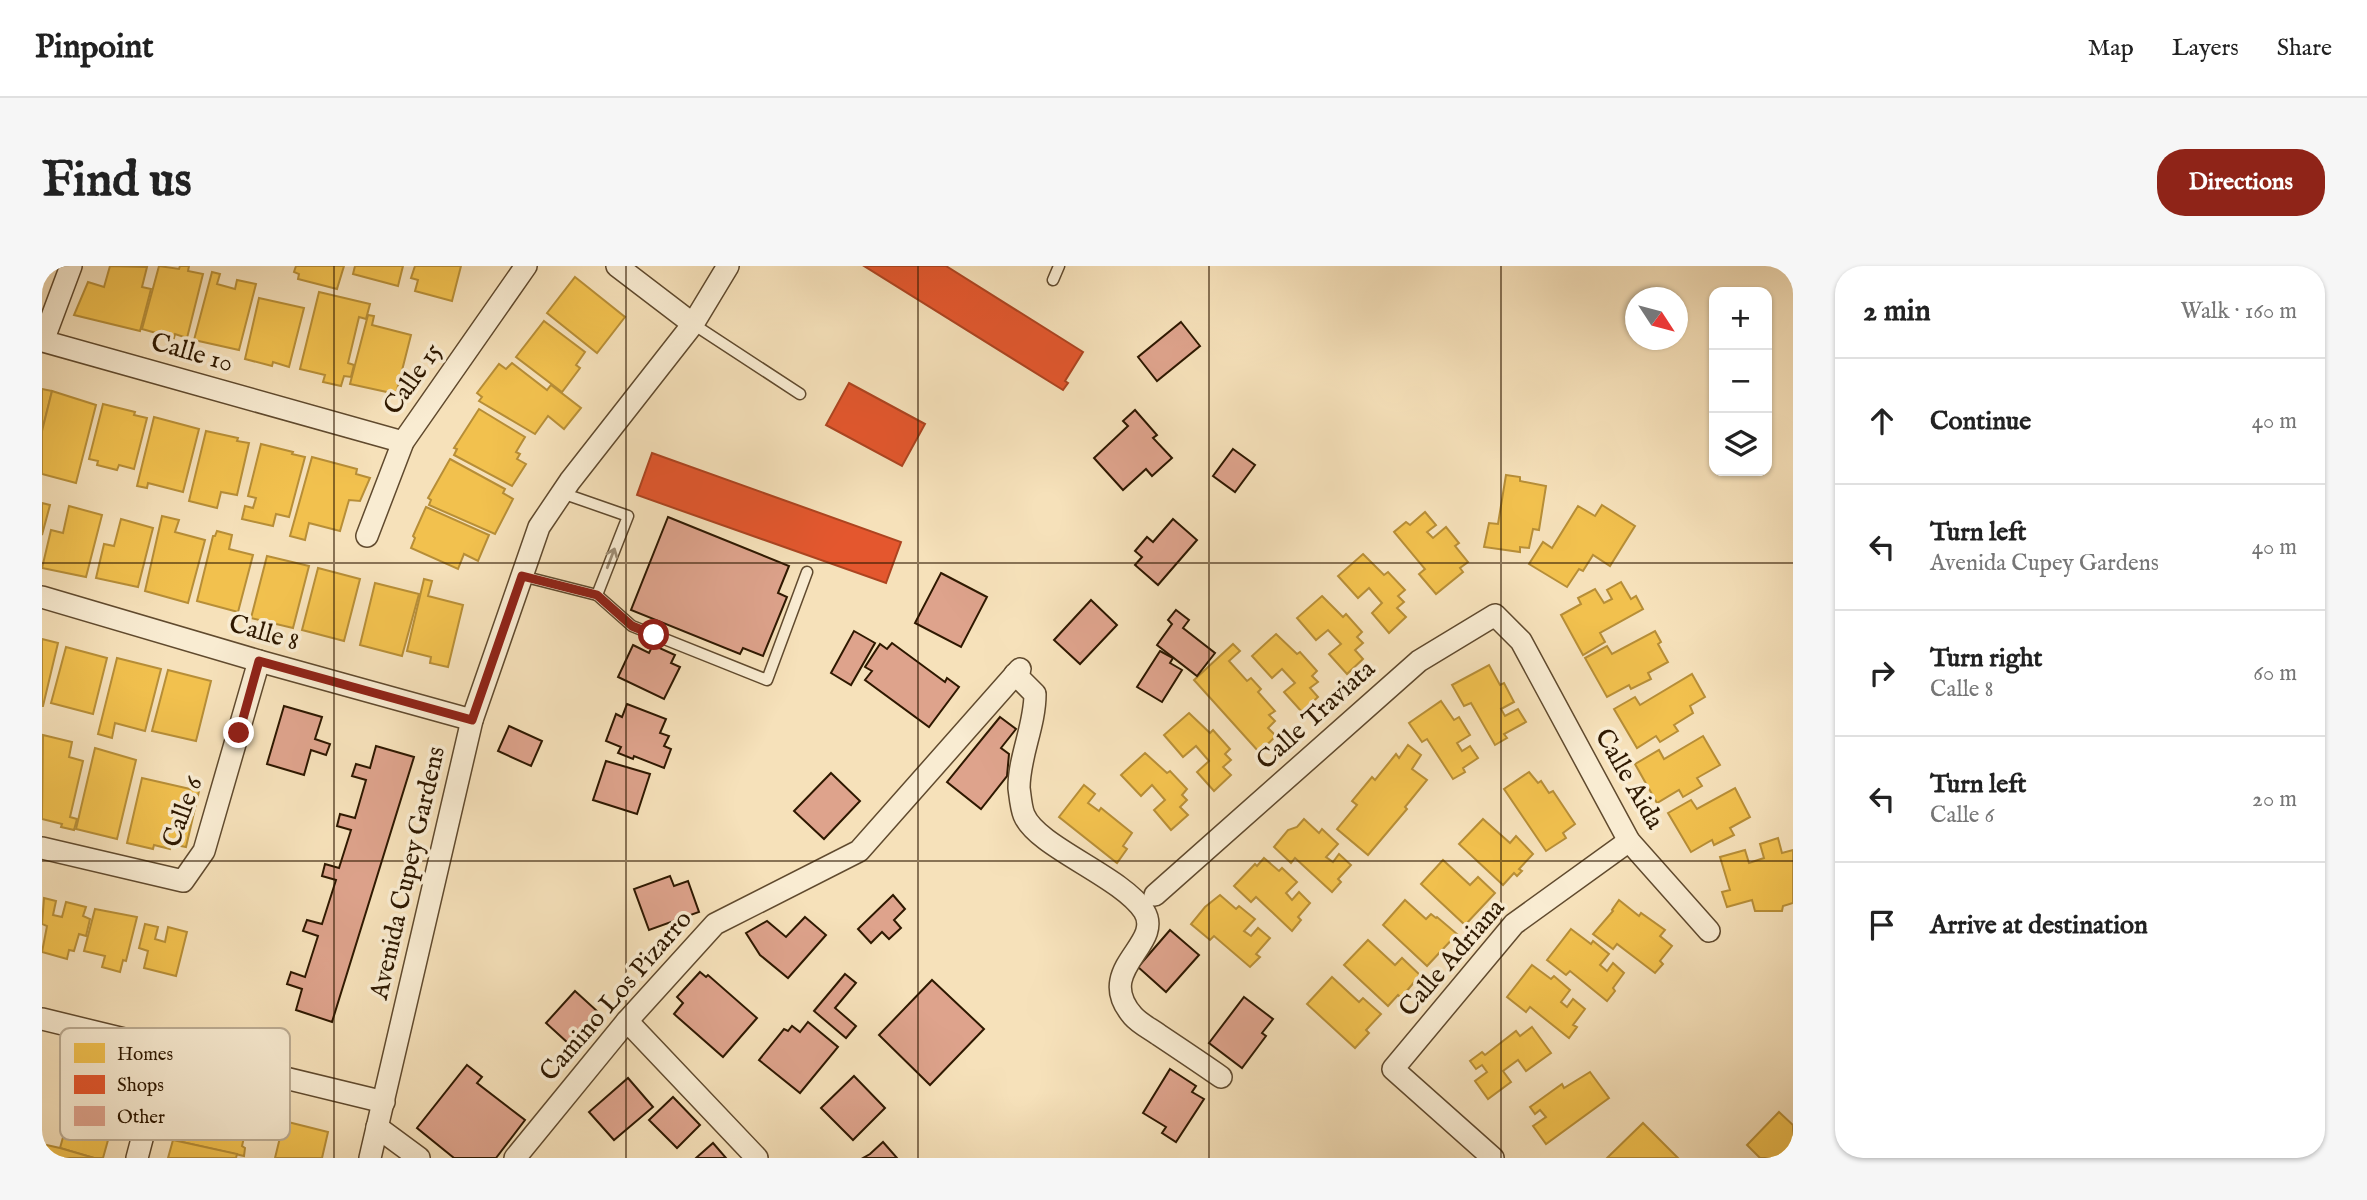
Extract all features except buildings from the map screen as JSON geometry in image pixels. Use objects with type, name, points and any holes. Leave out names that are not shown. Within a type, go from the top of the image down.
[{"type":"street","name":"Calle 10","points":[[71,266],[43,341],[403,442]]},
{"type":"street","name":"Calle 15","points":[[367,536],[403,442],[526,266]]},
{"type":"street","points":[[617,266],[692,324]]},
{"type":"street","name":"Avenida Cupey Gardens","points":[[370,1158],[472,720],[539,527],[692,324],[728,266]]},
{"type":"street","name":"Calle 8","points":[[42,597],[472,720]]},
{"type":"street","name":"Calle Traviata","points":[[1155,895],[1419,661],[1495,614],[1521,641]]},
{"type":"street","name":"Calle Aida","points":[[1521,641],[1629,841],[1709,931]]},
{"type":"street","name":"Calle 6","points":[[42,848],[183,881],[204,852],[259,661]]},
{"type":"street","name":"Camino Los Pizarro","points":[[514,1158],[627,1021],[715,924],[859,851],[1017,671],[1035,694],[1035,709],[1019,788],[1024,815],[1035,830],[1137,902],[1146,914],[1147,934],[1120,977],[1120,995],[1134,1017],[1221,1077]]},
{"type":"street","name":"Calle Adriana","points":[[1493,1158],[1393,1069],[1514,924],[1629,841]]},
{"type":"street","points":[[42,1019],[80,1028]]},
{"type":"street","points":[[627,1021],[757,1158]]},
{"type":"street","points":[[290,1079],[384,1102]]},
{"type":"street","points":[[377,1127],[419,1158]]},
{"type":"street","points":[[136,1158],[141,1140]]},
{"type":"lane","points":[[1053,280],[1059,266]]},
{"type":"lane","points":[[692,324],[800,394]]},
{"type":"lane","points":[[562,493],[628,516],[597,595]]},
{"type":"lane","points":[[522,576],[597,595],[632,626],[767,680],[807,572]]},
{"type":"route","points":[[239,733],[259,661],[472,720],[522,576],[597,595],[632,626],[654,635]]}]
